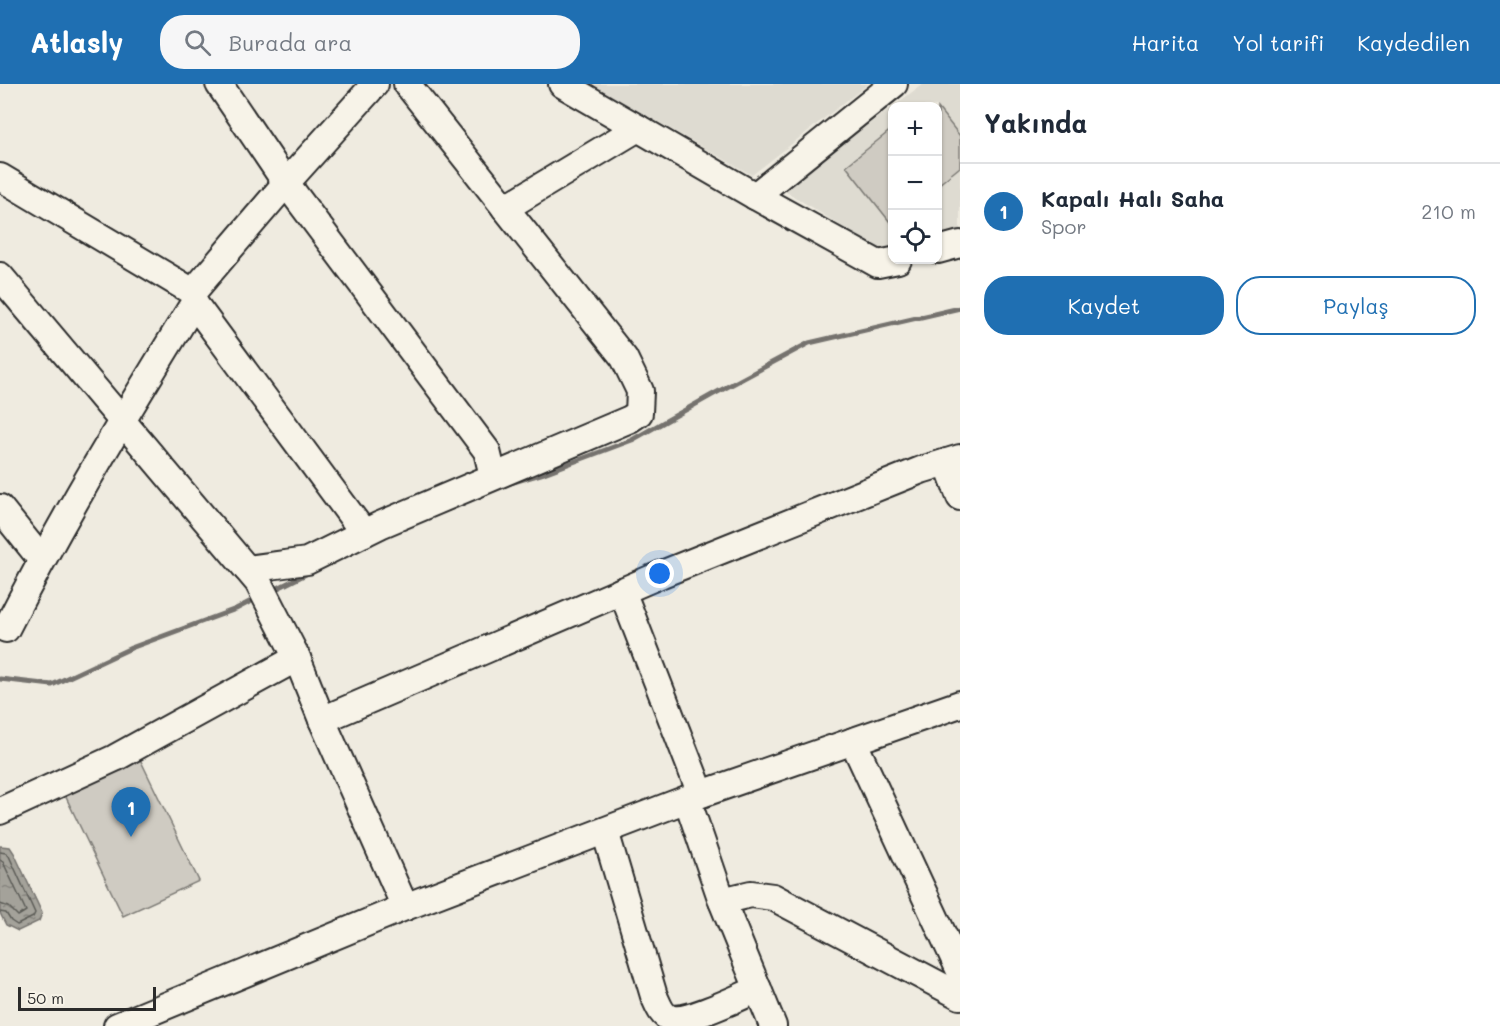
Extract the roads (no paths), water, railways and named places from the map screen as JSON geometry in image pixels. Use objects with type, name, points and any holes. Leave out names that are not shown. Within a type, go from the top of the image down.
[{"type":"street","points":[[219,84],[286,183],[488,451],[493,476]]},
{"type":"street","points":[[6,629],[41,559],[194,298],[286,183],[375,84]]},
{"type":"street","points":[[252,575],[307,561],[493,476],[630,419],[639,412],[640,391],[624,358],[407,84]]},
{"type":"street","points":[[562,84],[755,196],[888,262]]},
{"type":"street","points":[[755,196],[894,84]]},
{"type":"street","points":[[506,208],[638,128]]},
{"type":"street","points":[[0,178],[194,298],[364,533]]},
{"type":"street","points":[[942,249],[960,244]]},
{"type":"street","points":[[0,276],[252,575],[274,610],[297,658],[405,907]]},
{"type":"street","points":[[322,720],[622,591],[921,470],[954,460],[960,497]]},
{"type":"street","points":[[0,508],[41,559]]},
{"type":"street","points":[[622,591],[694,796],[722,901],[773,1026]]},
{"type":"street","points":[[0,811],[114,758],[297,658]]},
{"type":"street","points":[[117,1026],[405,907],[694,796],[960,704]]},
{"type":"street","points":[[853,741],[960,970]]},
{"type":"street","points":[[604,831],[654,996],[667,1017],[674,1020],[687,1018],[758,989]]},
{"type":"street","points":[[722,901],[751,894],[773,897],[960,996]]},
{"type":"water","points":[[0,846],[10,847],[14,853],[42,913],[39,921],[18,931],[6,925],[0,913]]},
{"type":"waterway","points":[[510,483],[544,473],[632,440],[809,343],[960,308]]},
{"type":"waterway","points":[[270,592],[310,572]]},
{"type":"waterway","points":[[0,679],[52,685],[131,648],[236,609],[259,597]]},
{"type":"place","name":"Kapalı Halı Saha","points":[[131,837]]}]
